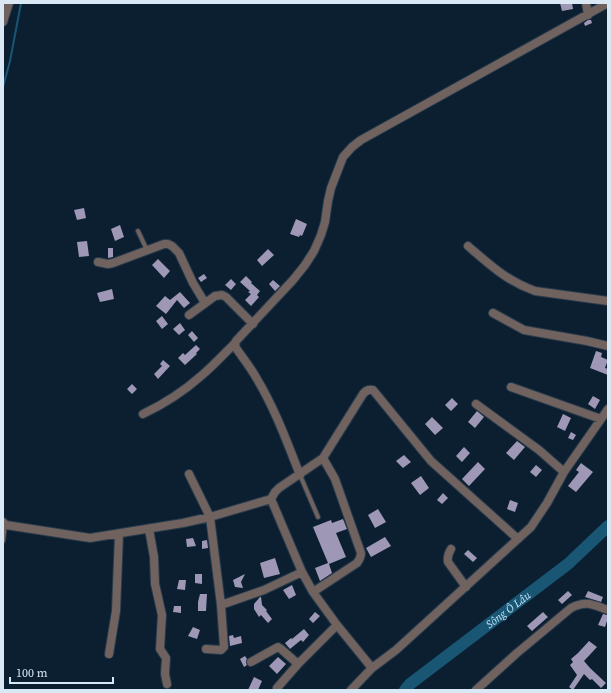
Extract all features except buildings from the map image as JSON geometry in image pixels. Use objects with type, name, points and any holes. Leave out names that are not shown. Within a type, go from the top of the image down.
[{"type":"street","points":[[3,22],[9,3]]},
{"type":"street","points":[[586,3],[588,15]]},
{"type":"street","points":[[143,414],[159,406],[202,376],[235,344],[236,341],[305,265],[314,251],[323,229],[330,195],[343,157],[352,147],[361,140],[608,3]]},
{"type":"street","points":[[98,262],[108,264],[113,263],[164,244],[168,244],[179,253],[205,304]]},
{"type":"street","points":[[468,246],[506,278],[528,289],[608,301]]},
{"type":"street","points":[[189,314],[215,296],[222,295],[226,297],[253,324]]},
{"type":"street","points":[[494,313],[524,330],[587,340],[608,346]]},
{"type":"street","points":[[235,344],[236,348],[257,378],[268,399],[300,475]]},
{"type":"street","points":[[511,387],[601,419]]},
{"type":"street","points":[[4,523],[90,538],[149,529],[210,517],[271,499],[279,488],[323,458],[363,394],[370,389],[373,390],[431,461],[518,539]]},
{"type":"street","points":[[476,404],[539,450],[564,472]]},
{"type":"street","points":[[351,690],[372,668],[396,650],[531,527],[547,503],[564,472],[608,409]]},
{"type":"street","points":[[313,592],[357,563],[361,556],[334,479],[323,458]]},
{"type":"street","points":[[189,474],[210,517],[221,605],[224,647],[221,650],[206,649]]},
{"type":"street","points":[[271,499],[302,572],[313,592],[337,625],[372,668]]},
{"type":"street","points":[[149,529],[154,557],[155,584],[162,615],[160,649],[166,658],[164,674],[168,684]]},
{"type":"street","points":[[109,654],[116,611],[119,534]]},
{"type":"street","points":[[450,549],[447,557],[448,562],[466,587]]},
{"type":"street","points":[[221,605],[264,590],[302,572]]},
{"type":"street","points":[[476,690],[517,653],[572,608],[586,603],[608,610]]},
{"type":"street","points":[[277,688],[298,664],[337,625]]},
{"type":"street","points":[[251,662],[278,647],[298,664]]},
{"type":"lane","points":[[138,231],[147,251]]},
{"type":"lane","points":[[300,475],[318,517]]},
{"type":"lane","points":[[3,541],[4,523]]},
{"type":"waterway","points":[[3,87],[10,61],[21,3]]},
{"type":"waterway","name":"Sông Ô Lâu","points":[[405,690],[410,684],[568,564],[608,526]]}]
